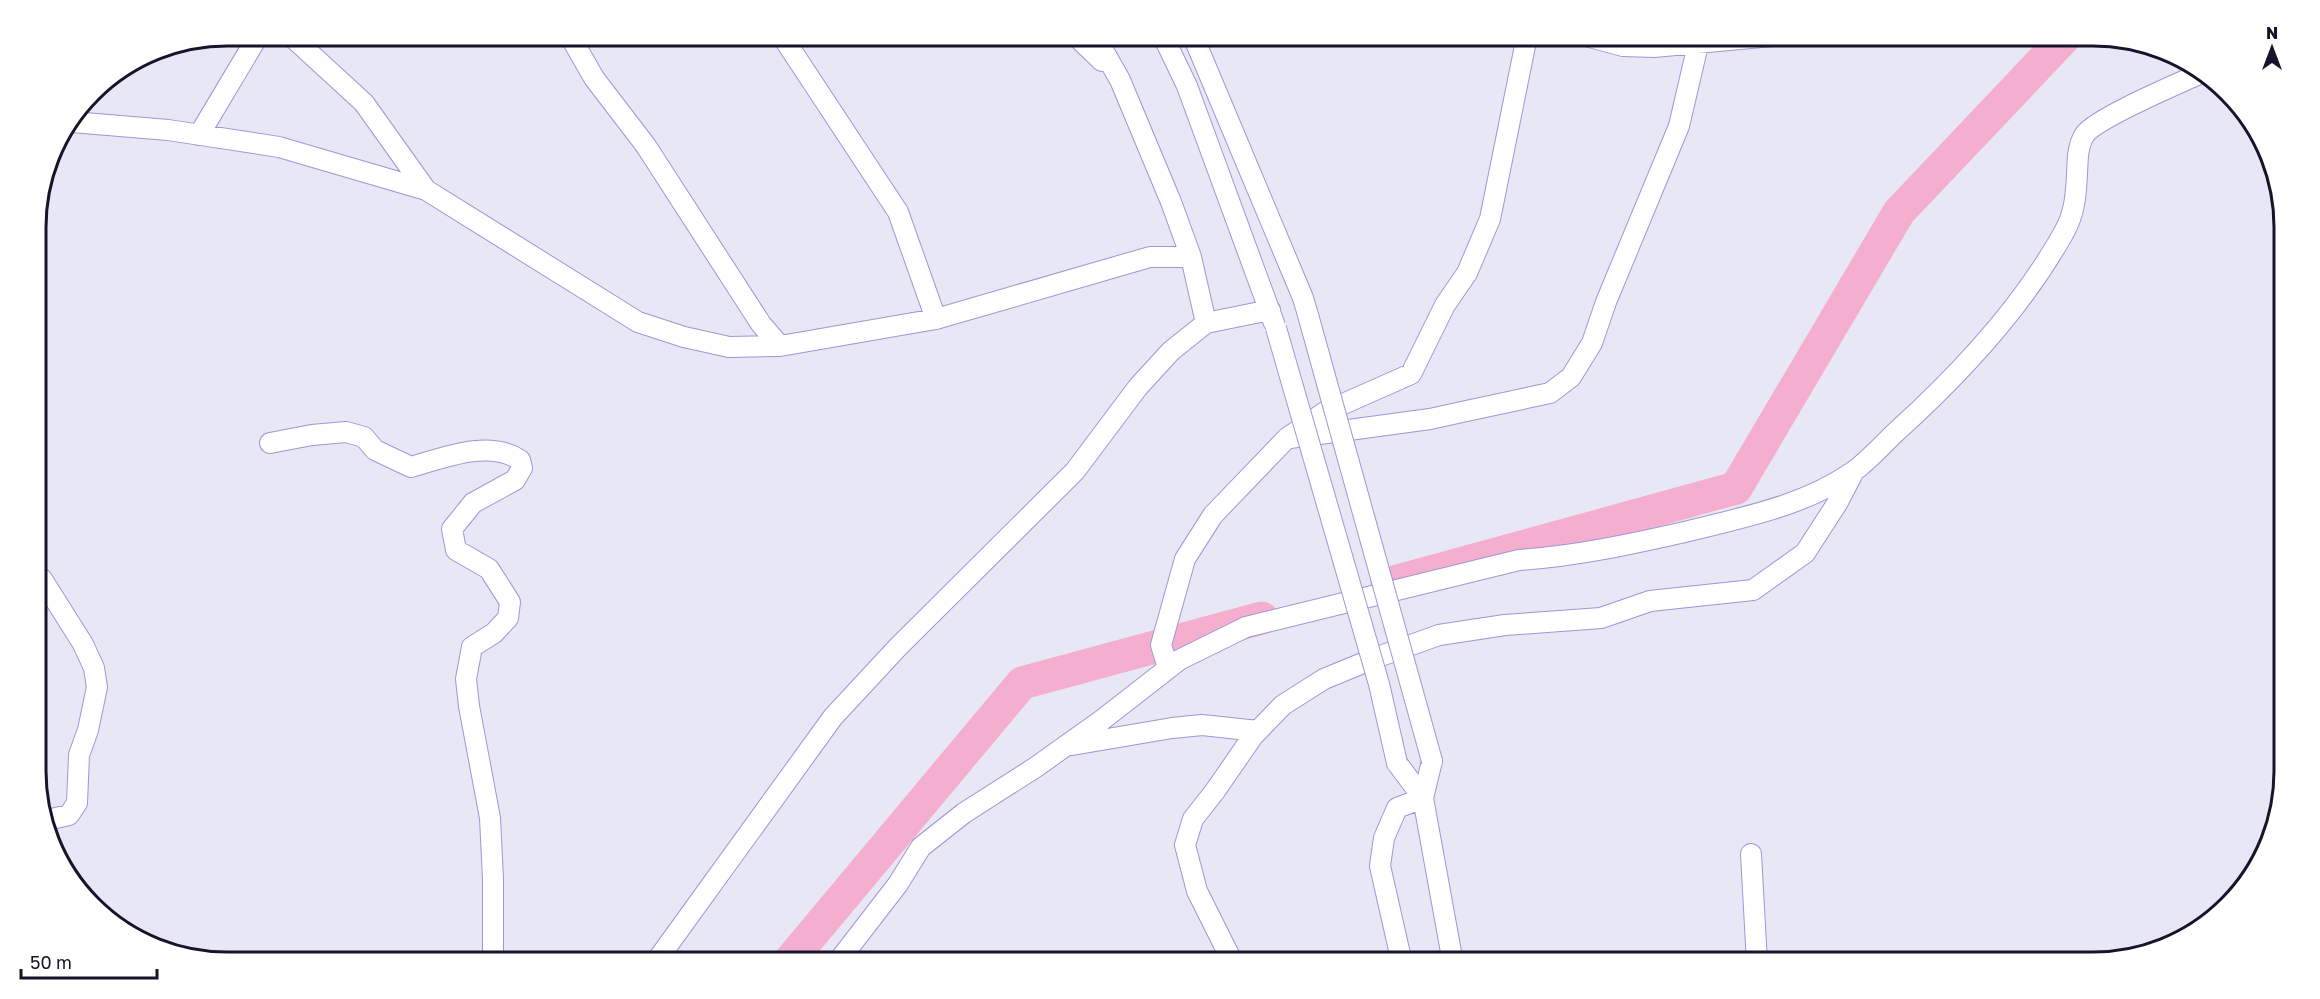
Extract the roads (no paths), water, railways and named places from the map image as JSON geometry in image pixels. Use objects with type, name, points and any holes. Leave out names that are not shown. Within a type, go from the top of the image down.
[{"type":"street","points":[[1168,46],[1187,86],[1273,319],[1379,684],[1397,763],[1423,798]]},
{"type":"street","points":[[1198,46],[1308,315],[1432,761],[1423,798],[1451,952]]},
{"type":"street","points":[[1168,668],[1161,645],[1185,559],[1213,515],[1287,438],[1325,412],[1411,374],[1445,305],[1467,273],[1490,219],[1525,46]]},
{"type":"street","points":[[1287,438],[1430,419],[1550,393],[1571,377],[1592,343],[1606,302],[1679,126],[1698,46]]},
{"type":"street","points":[[199,135],[251,47]]},
{"type":"street","points":[[303,47],[364,104],[426,190]]},
{"type":"street","points":[[576,47],[594,78],[646,146],[761,324],[780,346]]},
{"type":"street","points":[[789,47],[898,212],[936,319]]},
{"type":"street","points":[[1087,47],[1120,80]]},
{"type":"street","points":[[1101,47],[1120,80],[1191,257],[1206,323]]},
{"type":"street","points":[[845,952],[898,884],[921,847],[964,813],[1066,746],[1179,660],[1246,627],[1519,560],[1563,557],[1603,550],[1748,517],[1775,509],[1817,491],[1854,471],[1932,399],[2006,319],[2063,234],[2074,211],[2078,155],[2080,144],[2086,133],[2104,120],[2193,77]]},
{"type":"street","points":[[80,123],[199,135],[279,147],[426,190],[638,322],[684,337],[729,347],[780,346],[936,319],[1150,257],[1191,257]]},
{"type":"street","points":[[663,952],[833,717],[898,647],[1074,471],[1138,387],[1171,351],[1206,323],[1273,319]]},
{"type":"street","points":[[270,443],[322,433],[346,432],[364,437],[381,454],[411,467],[480,451],[499,450],[520,460],[522,468],[515,480],[473,503],[452,529],[456,550],[489,569],[510,602],[508,618],[494,633],[472,647],[466,679],[490,818],[493,952]]},
{"type":"street","points":[[1228,952],[1197,891],[1185,844],[1193,819],[1258,731],[1283,705],[1324,679],[1439,635],[1505,625],[1600,618],[1650,601],[1753,590],[1805,553],[1838,502],[1854,471]]},
{"type":"street","points":[[47,587],[83,644],[94,668],[97,687],[88,730],[79,755],[77,803],[69,815],[53,819]]},
{"type":"street","points":[[1066,746],[1202,725],[1258,731]]},
{"type":"street","points":[[1400,952],[1380,866],[1384,838],[1396,808],[1423,798]]},
{"type":"street","points":[[1751,854],[1755,952]]},
{"type":"waterway","points":[[1387,584],[1736,488],[1899,212],[2056,46]]},
{"type":"waterway","points":[[797,952],[1022,683],[1262,618]]}]
